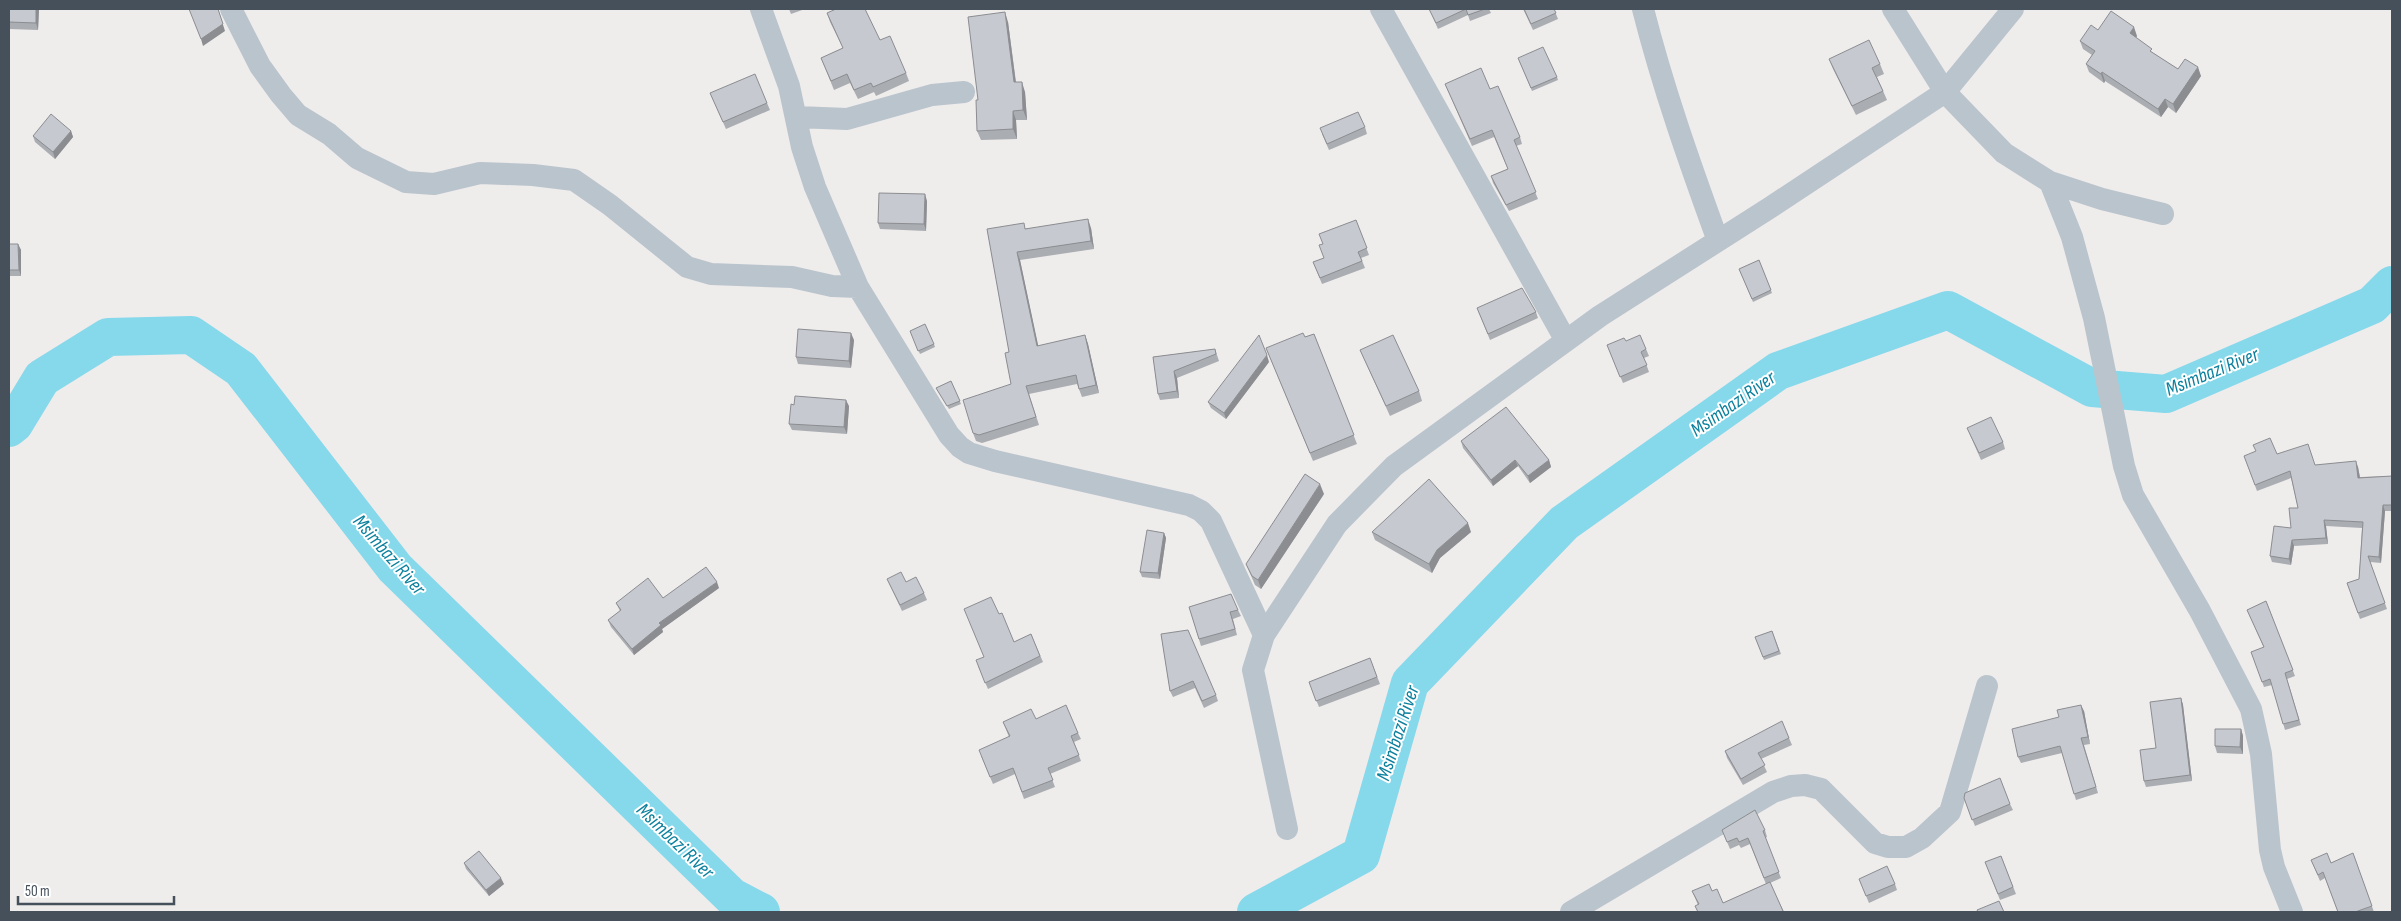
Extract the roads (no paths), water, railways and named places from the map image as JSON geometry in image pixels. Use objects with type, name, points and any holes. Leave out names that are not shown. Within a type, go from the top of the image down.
[{"type":"street","points":[[231,9],[260,66],[298,114],[329,134],[357,158],[406,182],[434,184],[480,174],[533,175],[574,180],[618,211],[687,267],[696,272],[792,278],[832,286],[858,287]]},
{"type":"street","points":[[761,9],[789,86],[802,147],[815,187],[858,287],[937,417],[960,447],[969,453],[995,461],[1189,505],[1201,511],[1211,521],[1264,635]]},
{"type":"street","points":[[1381,9],[1566,341]]},
{"type":"street","points":[[1643,9],[1655,57],[1681,138],[1718,241]]},
{"type":"street","points":[[1893,9],[1945,92],[2004,153],[2050,182],[2102,199],[2163,214]]},
{"type":"street","points":[[1287,829],[1253,670],[1264,635],[1337,524],[1394,466],[1600,316],[1945,92],[2013,9]]},
{"type":"street","points":[[797,117],[847,118],[932,95],[964,92]]},
{"type":"street","points":[[2050,182],[2072,237],[2091,309],[2124,466],[2133,495],[2200,611],[2251,710],[2261,754],[2270,850],[2274,867],[2292,912]]},
{"type":"street","points":[[1571,912],[1773,792],[1791,786],[1805,785],[1821,789],[1874,843],[1888,847],[1906,846],[1922,838],[1950,812],[1987,686]]},
{"type":"waterway","name":"Msimbazi River","points":[[1256,912],[1361,855],[1410,683],[1564,523],[1778,371],[1948,310],[2092,388],[2166,394],[2372,305],[2392,285]]},
{"type":"waterway","name":"Msimbazi River","points":[[9,428],[14,424],[42,378],[108,337],[191,335],[241,369],[395,568],[732,897],[761,912]]}]
